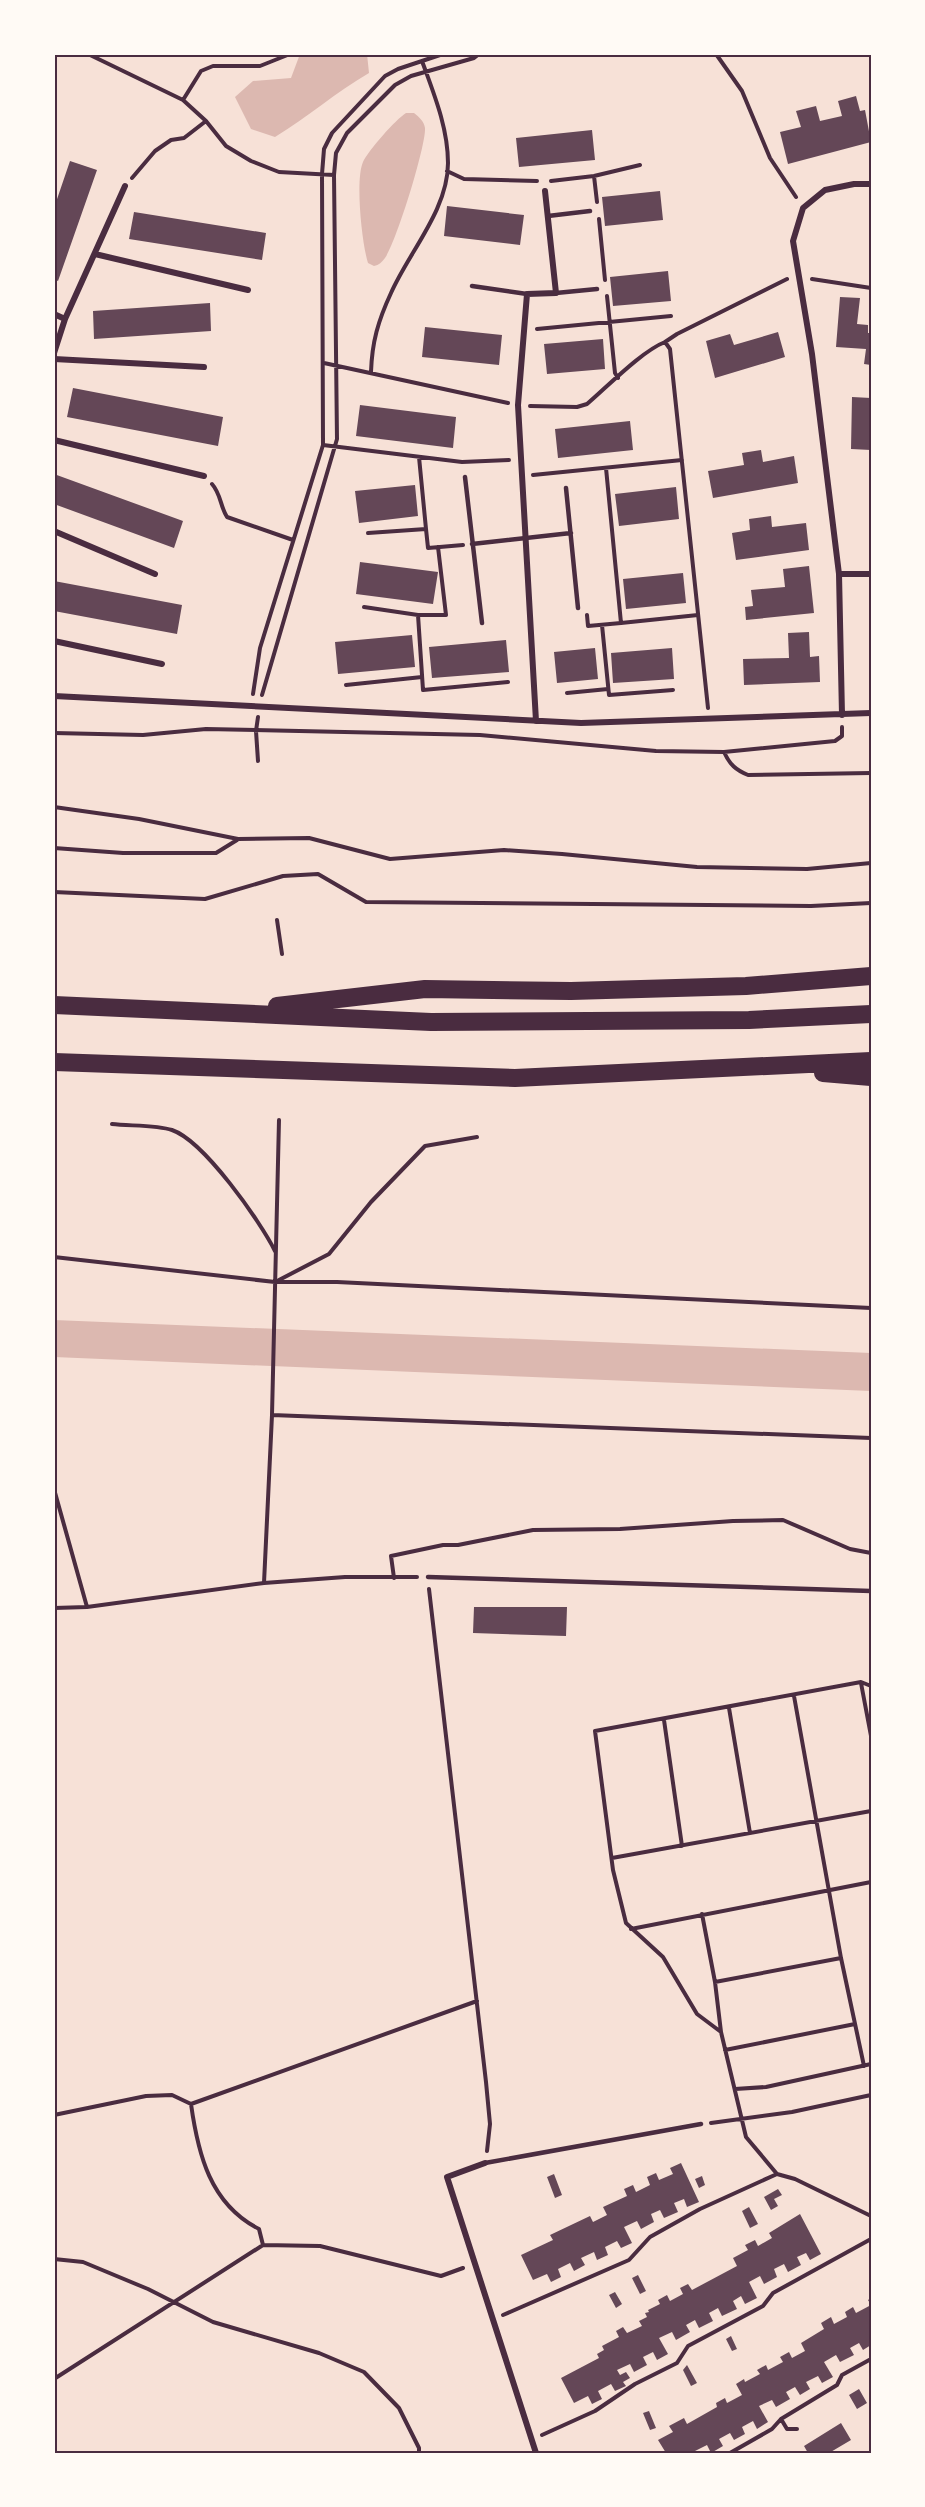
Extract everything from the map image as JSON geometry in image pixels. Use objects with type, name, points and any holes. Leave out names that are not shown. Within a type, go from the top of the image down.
[{"type":"highway","points":[[218,1012],[425,989],[617,990],[746,986],[871,976]]},
{"type":"highway","points":[[54,1005],[431,1022],[749,1020],[871,1014]]},
{"type":"highway","points":[[54,1062],[515,1078],[871,1061]]},
{"type":"highway","points":[[768,1067],[871,1077]]},
{"type":"street","points":[[842,715],[839,574],[812,354],[794,241],[803,208],[825,190],[871,183]]},
{"type":"street","points":[[54,353],[65,319],[125,186]]},
{"type":"street","points":[[536,721],[518,405],[527,294],[556,293],[545,192]]},
{"type":"street","points":[[94,254],[248,290]]},
{"type":"street","points":[[54,314],[65,319]]},
{"type":"street","points":[[54,359],[204,367]]},
{"type":"street","points":[[54,440],[204,476]]},
{"type":"street","points":[[54,531],[155,574]]},
{"type":"street","points":[[839,574],[871,574]]},
{"type":"street","points":[[54,640],[162,664]]},
{"type":"street","points":[[54,696],[581,723],[842,715],[871,712]]},
{"type":"street","points":[[485,2163],[447,2177],[536,2453]]},
{"type":"lane","points":[[548,216],[590,211]]},
{"type":"lane","points":[[472,286],[527,294]]},
{"type":"lane","points":[[556,293],[597,289]]},
{"type":"lane","points":[[465,477],[482,623]]},
{"type":"lane","points":[[566,488],[578,608]]},
{"type":"lane","points":[[472,544],[571,533]]},
{"type":"lane","points":[[428,1577],[871,1592]]},
{"type":"lane","points":[[485,2163],[701,2124]]},
{"type":"path","points":[[88,54],[183,100],[206,121],[226,146],[251,161],[279,172],[334,175]]},
{"type":"path","points":[[183,100],[201,71],[213,66],[260,66],[290,54]]},
{"type":"path","points":[[250,731],[254,676],[260,648],[323,445],[322,174],[324,149],[332,133],[385,76],[398,69],[443,54]]},
{"type":"path","points":[[258,761],[256,731],[264,684],[337,440],[334,175],[336,153],[347,133],[394,85],[411,76],[479,54]]},
{"type":"path","points":[[716,54],[742,91],[770,158],[803,208]]},
{"type":"path","points":[[371,372],[372,343],[387,303],[443,192],[447,171],[447,141],[422,61]]},
{"type":"path","points":[[125,186],[155,151],[171,140],[184,138],[206,121]]},
{"type":"path","points":[[324,363],[518,405],[557,407],[587,404],[637,360],[677,334],[799,275],[871,288]]},
{"type":"path","points":[[524,331],[671,316]]},
{"type":"path","points":[[665,342],[670,349],[709,718]]},
{"type":"path","points":[[323,445],[462,462],[521,459]]},
{"type":"path","points":[[419,457],[429,548],[472,544]]},
{"type":"path","points":[[522,477],[682,460]]},
{"type":"path","points":[[606,468],[621,623]]},
{"type":"path","points":[[204,476],[221,496],[222,509],[227,517],[293,540]]},
{"type":"path","points":[[368,533],[426,529]]},
{"type":"path","points":[[364,607],[418,615],[446,615],[438,547]]},
{"type":"path","points":[[578,608],[586,608],[588,626],[698,615]]},
{"type":"path","points":[[418,615],[423,690],[508,682]]},
{"type":"path","points":[[602,625],[609,696],[673,690]]},
{"type":"path","points":[[346,685],[422,677]]},
{"type":"path","points":[[567,693],[608,689]]},
{"type":"path","points":[[54,733],[143,735],[206,729],[480,735],[656,751],[724,753],[835,741],[842,736],[842,715]]},
{"type":"path","points":[[724,753],[737,771],[748,775],[871,773]]},
{"type":"path","points":[[54,807],[139,819],[238,839],[309,838],[390,859],[504,850],[697,867],[807,868],[871,863]]},
{"type":"path","points":[[54,848],[123,853],[216,853],[238,839]]},
{"type":"path","points":[[54,892],[205,899],[283,876],[318,874],[366,902],[799,906],[871,903]]},
{"type":"path","points":[[278,920],[282,954]]},
{"type":"path","points":[[264,1583],[272,1415],[279,1120]]},
{"type":"path","points":[[112,1124],[172,1130],[196,1145],[257,1219],[276,1253]]},
{"type":"path","points":[[275,1282],[329,1254],[371,1202],[425,1146],[477,1137]]},
{"type":"path","points":[[54,1257],[275,1282],[337,1282],[871,1308]]},
{"type":"path","points":[[272,1415],[871,1438]]},
{"type":"path","points":[[54,1489],[87,1607]]},
{"type":"path","points":[[394,1578],[391,1556],[533,1530],[620,1529],[783,1520],[850,1549],[871,1553]]},
{"type":"path","points":[[54,1608],[87,1607],[264,1583],[345,1577],[428,1577],[489,2124],[485,2163]]},
{"type":"path","points":[[861,1682],[871,1736]]},
{"type":"path","points":[[721,2032],[697,2014],[663,1958],[626,1923],[612,1858],[595,1731],[861,1682],[871,1686]]},
{"type":"path","points":[[794,1696],[841,1958],[864,2066]]},
{"type":"path","points":[[729,1708],[750,1833]]},
{"type":"path","points":[[664,1720],[682,1846]]},
{"type":"path","points":[[612,1858],[871,1811]]},
{"type":"path","points":[[631,1929],[871,1882]]},
{"type":"path","points":[[702,1914],[715,1982],[721,2032],[746,2137],[777,2174],[795,2179],[871,2216]]},
{"type":"path","points":[[715,1982],[841,1958]]},
{"type":"path","points":[[54,2115],[146,2096],[172,2095],[191,2104],[477,2001]]},
{"type":"path","points":[[725,2050],[855,2024]]},
{"type":"path","points":[[735,2088],[766,2086],[871,2064]]},
{"type":"path","points":[[701,2124],[792,2112],[871,2096]]},
{"type":"path","points":[[191,2104],[196,2139],[208,2174],[223,2201],[241,2220],[259,2229],[263,2246]]},
{"type":"path","points":[[493,2319],[628,2260],[650,2237],[700,2209],[777,2174]]},
{"type":"path","points":[[532,2439],[595,2411],[635,2384],[677,2363],[688,2346],[763,2306],[773,2294],[871,2239]]},
{"type":"path","points":[[54,2379],[263,2246],[320,2246],[441,2276],[475,2264]]},
{"type":"path","points":[[54,2259],[83,2262],[148,2289],[173,2304],[213,2322],[319,2353],[364,2372],[399,2408],[419,2453]]},
{"type":"path","points":[[730,2453],[837,2385],[842,2375],[871,2359]]},
{"type":"path","points":[[781,2419],[787,2429],[797,2429]]},
{"type":"shaded area","points":[[300,54],[367,54],[369,73],[275,137],[251,129],[235,97],[253,81],[291,78]]},
{"type":"shaded area","points":[[406,113],[414,113],[422,121],[425,128],[424,138],[416,173],[396,234],[385,258],[374,266],[368,263],[364,242],[359,197],[361,171],[363,162],[370,151],[389,128]]},
{"type":"shaded area","points":[[54,1320],[871,1353],[871,1391],[54,1357]]},
{"type":"building","points":[[856,96],[860,111],[865,110],[871,142],[788,164],[780,132],[801,127],[796,111],[816,106],[820,121],[842,116],[838,101]]},
{"type":"building","points":[[592,130],[595,160],[519,167],[516,138]]},
{"type":"building","points":[[70,161],[97,170],[58,281],[54,279],[54,208]]},
{"type":"building","points":[[660,191],[663,220],[605,226],[602,197]]},
{"type":"building","points":[[447,206],[524,215],[520,245],[444,236]]},
{"type":"building","points":[[134,212],[266,233],[262,260],[129,239]]},
{"type":"building","points":[[668,271],[671,301],[613,306],[610,277]]},
{"type":"building","points":[[840,297],[860,298],[857,324],[868,325],[868,333],[871,333],[871,365],[864,364],[866,349],[836,347]]},
{"type":"building","points":[[210,303],[211,331],[94,339],[93,311]]},
{"type":"building","points":[[425,327],[502,335],[499,365],[422,357]]},
{"type":"building","points":[[778,332],[785,357],[715,378],[706,341],[730,334],[734,345]]},
{"type":"building","points":[[603,339],[605,369],[547,374],[544,344]]},
{"type":"building","points":[[73,388],[223,417],[218,446],[67,417]]},
{"type":"building","points":[[852,397],[871,398],[871,450],[851,449]]},
{"type":"building","points":[[360,405],[456,417],[453,448],[356,436]]},
{"type":"building","points":[[630,421],[633,450],[558,458],[555,429]]},
{"type":"building","points":[[761,450],[763,462],[794,456],[798,483],[713,498],[708,471],[744,465],[742,453]]},
{"type":"building","points":[[54,474],[183,521],[174,548],[54,504]]},
{"type":"building","points":[[415,485],[418,516],[359,523],[355,491]]},
{"type":"building","points":[[676,487],[679,519],[619,526],[615,494]]},
{"type":"building","points":[[771,516],[772,527],[806,523],[809,550],[736,560],[732,533],[750,530],[749,519]]},
{"type":"building","points":[[360,562],[438,572],[433,604],[356,594]]},
{"type":"building","points":[[809,566],[814,613],[746,620],[745,607],[753,606],[751,590],[785,587],[783,569]]},
{"type":"building","points":[[683,573],[686,603],[626,609],[623,579]]},
{"type":"building","points":[[54,581],[182,605],[177,634],[54,611]]},
{"type":"building","points":[[809,632],[810,657],[819,656],[820,682],[744,685],[743,659],[789,658],[788,633]]},
{"type":"building","points":[[412,635],[415,667],[338,674],[335,642]]},
{"type":"building","points":[[506,640],[509,672],[432,678],[429,647]]},
{"type":"building","points":[[595,648],[598,679],[557,683],[554,652]]},
{"type":"building","points":[[672,648],[674,679],[613,683],[611,653]]},
{"type":"building","points":[[474,1607],[567,1607],[566,1636],[473,1633]]},
{"type":"building","points":[[681,2163],[699,2202],[687,2207],[684,2199],[674,2203],[678,2212],[664,2218],[660,2210],[651,2214],[654,2222],[641,2229],[637,2221],[624,2227],[632,2243],[621,2248],[617,2241],[605,2247],[608,2255],[597,2260],[594,2252],[581,2258],[585,2265],[574,2271],[570,2263],[558,2269],[561,2277],[551,2282],[547,2274],[533,2280],[521,2255],[553,2240],[550,2235],[590,2216],[593,2222],[607,2215],[603,2207],[627,2196],[624,2189],[633,2185],[636,2192],[650,2185],[647,2177],[656,2173],[659,2180],[673,2174],[670,2168]]},
{"type":"building","points":[[554,2174],[562,2195],[555,2198],[547,2177]]},
{"type":"building","points":[[702,2176],[705,2185],[699,2188],[695,2179]]},
{"type":"building","points":[[778,2189],[782,2195],[774,2199],[778,2206],[771,2210],[764,2197]]},
{"type":"building","points":[[749,2207],[758,2224],[750,2228],[742,2211]]},
{"type":"building","points":[[800,2214],[821,2254],[810,2260],[806,2253],[797,2257],[801,2265],[788,2272],[784,2264],[774,2269],[777,2277],[764,2284],[760,2276],[749,2282],[757,2298],[745,2304],[741,2296],[733,2301],[737,2309],[722,2316],[718,2308],[709,2313],[713,2321],[699,2328],[695,2320],[686,2325],[690,2332],[676,2340],[672,2332],[659,2338],[668,2354],[657,2360],[653,2352],[643,2357],[647,2365],[634,2372],[630,2364],[617,2370],[620,2375],[626,2372],[630,2378],[623,2382],[626,2386],[615,2391],[611,2384],[598,2391],[602,2399],[592,2404],[588,2396],[574,2403],[561,2378],[599,2358],[597,2354],[604,2350],[602,2346],[619,2337],[616,2331],[623,2327],[627,2333],[642,2326],[639,2321],[647,2317],[645,2313],[649,2312],[648,2310],[660,2304],[658,2300],[667,2295],[670,2301],[683,2294],[680,2288],[688,2284],[692,2290],[737,2266],[733,2258],[748,2250],[745,2245],[755,2240],[758,2246],[772,2238],[769,2233]]},
{"type":"building","points":[[638,2275],[646,2291],[640,2294],[632,2278]]},
{"type":"building","points":[[615,2292],[622,2304],[616,2308],[609,2295]]},
{"type":"building","points":[[871,2305],[871,2345],[863,2350],[859,2343],[850,2348],[854,2355],[840,2362],[836,2355],[824,2362],[833,2377],[822,2383],[818,2376],[806,2382],[810,2389],[800,2395],[795,2387],[786,2392],[790,2399],[776,2407],[772,2400],[759,2406],[768,2422],[757,2429],[753,2421],[742,2427],[745,2434],[734,2440],[730,2433],[719,2439],[723,2446],[711,2453],[707,2445],[695,2451],[696,2453],[666,2453],[658,2440],[673,2432],[669,2426],[684,2418],[687,2424],[717,2407],[716,2403],[725,2398],[727,2403],[742,2395],[736,2384],[760,2374],[757,2370],[766,2365],[768,2370],[783,2362],[780,2357],[789,2352],[792,2358],[805,2351],[801,2343],[824,2329],[821,2323],[831,2317],[834,2324],[847,2317],[845,2312],[853,2307],[856,2313]]},
{"type":"building","points":[[731,2336],[737,2349],[732,2351],[726,2339]]},
{"type":"building","points":[[687,2365],[697,2383],[691,2386],[683,2370]]},
{"type":"building","points":[[859,2389],[867,2403],[857,2409],[849,2395]]},
{"type":"building","points":[[649,2411],[656,2428],[650,2430],[643,2413]]},
{"type":"building","points":[[841,2423],[851,2440],[829,2453],[808,2453],[804,2446]]}]
